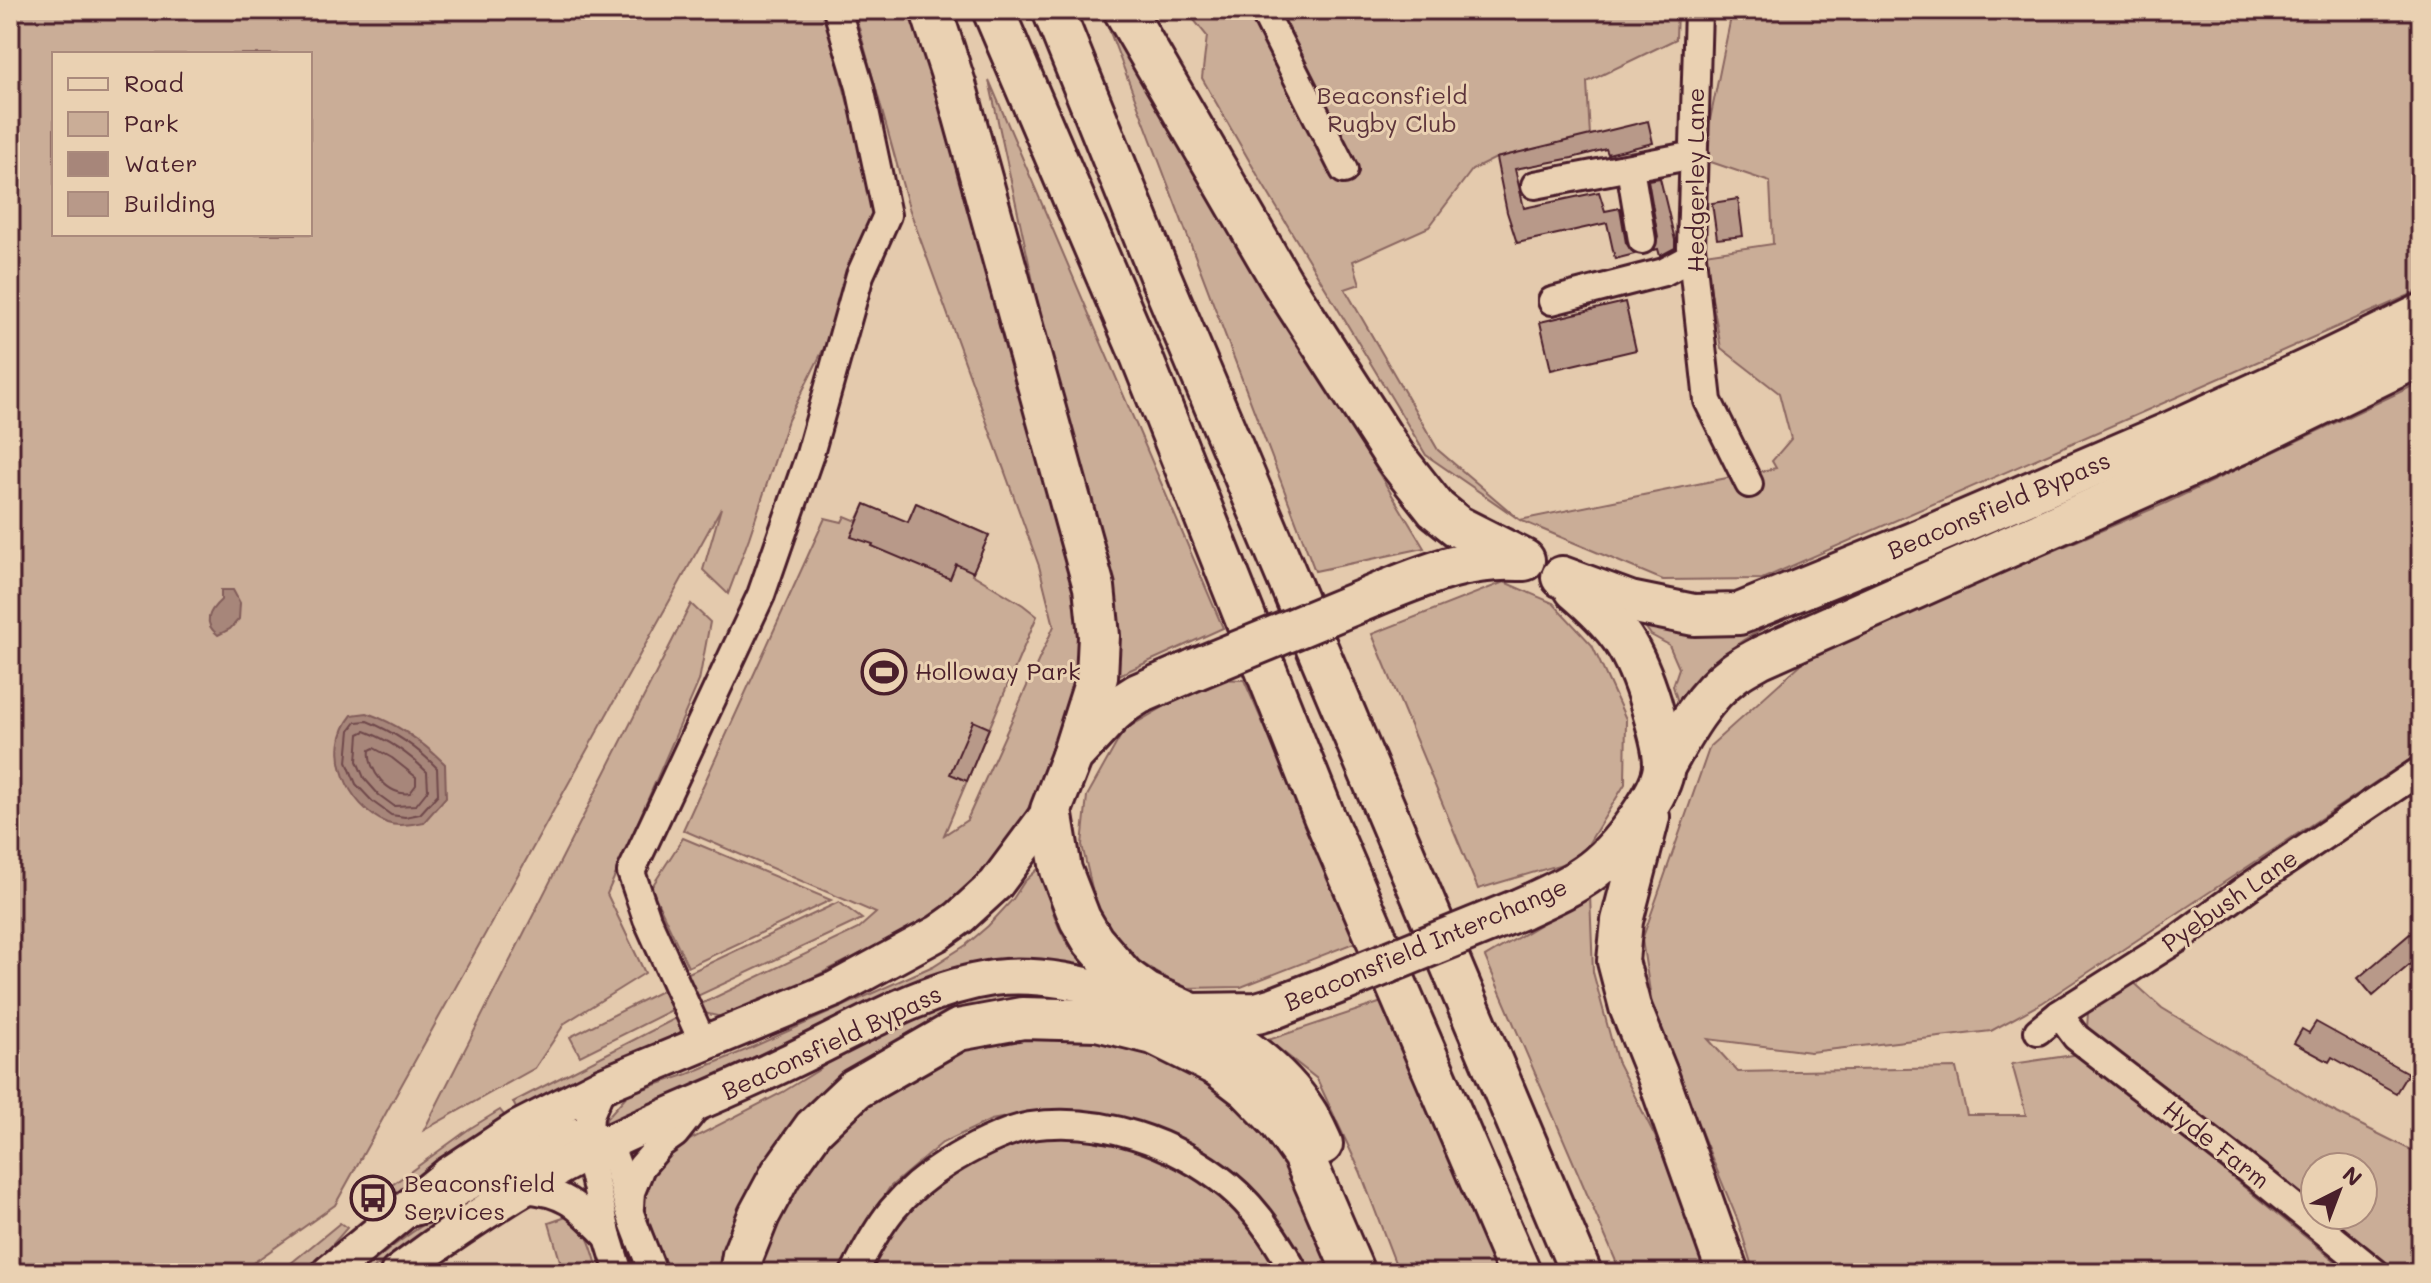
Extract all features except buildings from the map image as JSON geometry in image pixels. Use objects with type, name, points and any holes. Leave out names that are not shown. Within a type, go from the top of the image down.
[{"type":"highway","points":[[931,10],[955,84],[1094,587],[1099,636],[1097,677],[1051,810]]},
{"type":"highway","points":[[993,10],[1142,358],[1330,830],[1520,1273]]},
{"type":"highway","points":[[1053,10],[1161,278],[1581,1273]]},
{"type":"highway","points":[[1124,10],[1282,282],[1401,466],[1436,509],[1457,526],[1562,577],[1603,613],[1623,638],[1640,670],[1658,730],[1660,780],[1622,921],[1618,961],[1630,1007],[1728,1273]]},
{"type":"highway","name":"Beaconsfield Bypass","points":[[1562,577],[1630,602],[1694,615],[1739,614],[2167,434],[2421,315]]},
{"type":"highway","name":"Beaconsfield Bypass","points":[[1660,780],[1688,725],[1713,693],[1733,674],[1761,657],[2241,443],[2421,355]]},
{"type":"highway","points":[[1072,756],[1091,734],[1138,694],[1430,573],[1467,562],[1524,560]]},
{"type":"highway","name":"Beaconsfield Interchange","points":[[1051,810],[1061,870],[1069,895],[1093,941],[1124,977],[1146,993],[1185,1011],[1257,1013],[1343,981],[1572,886],[1595,871],[1628,836],[1660,780]]},
{"type":"highway","points":[[1185,1011],[1247,1051],[1271,1072],[1306,1112],[1378,1273]]},
{"type":"highway","points":[[740,1273],[743,1255],[759,1215],[781,1174],[814,1128],[855,1089],[958,1030],[1023,1018],[1097,1020],[1154,1034],[1218,1066],[1248,1089],[1279,1121],[1303,1155],[1354,1273]]},
{"type":"main road","name":"Beaconsfield Bypass","points":[[329,1273],[448,1175],[511,1133],[603,1085],[835,989],[938,933],[996,884],[1051,810]]},
{"type":"main road","name":"Beaconsfield Bypass","points":[[398,1273],[458,1228],[594,1143],[699,1104],[939,992],[996,978],[1060,980],[1185,1011]]},
{"type":"street","points":[[704,1045],[647,919],[631,872],[761,595],[810,454],[860,275],[887,215],[860,87],[837,10]]},
{"type":"street","points":[[1263,10],[1344,170]]},
{"type":"street","name":"Hedgerley Lane","points":[[1698,10],[1692,257],[1708,401],[1749,484]]},
{"type":"street","points":[[1535,185],[1694,155]]},
{"type":"street","points":[[1630,168],[1642,240]]},
{"type":"street","points":[[1552,301],[1664,272],[1692,257]]},
{"type":"street","name":"Pyebush Lane","points":[[2038,1031],[2059,1014],[2176,940],[2421,770]]},
{"type":"street","name":"Hyde Farm","points":[[2059,1014],[2076,1037],[2376,1273]]},
{"type":"street","points":[[603,1085],[592,1107],[594,1143],[608,1237],[619,1273]]},
{"type":"street","points":[[630,1213],[631,1192],[641,1167],[661,1144],[675,1134],[699,1104]]},
{"type":"street","points":[[854,1273],[869,1242],[893,1209],[927,1176],[970,1148],[1028,1126],[1094,1125],[1150,1139],[1229,1186],[1254,1211],[1295,1273]]},
{"type":"street","points":[[395,1217],[433,1207],[558,1136],[573,1131],[616,1159],[630,1213],[653,1273]]},
{"type":"street","points":[[524,1189],[545,1191],[566,1199],[608,1237]]},
{"type":"green space","points":[[10,10],[823,10],[878,217],[871,242],[827,342],[788,420],[728,594],[703,570],[721,508],[335,1205],[239,1273],[10,1273]]},
{"type":"green space","name":"Holloway Park","points":[[854,10],[910,10],[977,222],[1085,614],[1088,676],[1065,737],[1019,826],[976,885],[926,921],[726,1018],[704,1013],[699,1005],[858,929],[876,913],[683,830],[825,518],[842,522],[845,516],[857,521],[865,504],[893,516],[906,526],[916,503],[989,535],[972,574],[1037,616],[944,835],[967,820],[1054,626],[1039,566],[909,208]]},
{"type":"green space","name":"Beaconsfield Rugby Club","points":[[1186,10],[1677,10],[1676,39],[1587,82],[1590,136],[1496,158],[1472,170],[1429,227],[1353,261],[1360,284],[1345,289],[1438,450],[1520,520],[1426,455],[1202,78],[1207,36]]},
{"type":"green space","points":[[1729,10],[2421,10],[2421,290],[1762,579],[1663,580],[1520,520],[1776,468],[1772,461],[1791,439],[1779,393],[1721,348],[1704,254],[1773,244],[1770,182],[1702,159],[1730,22]]},
{"type":"green space","points":[[1105,19],[1424,548],[1315,571]]},
{"type":"green space","points":[[989,80],[1223,628],[1119,675]]},
{"type":"green space","points":[[2421,382],[2421,752],[2042,1003],[1991,1031],[1810,1052],[1708,1039],[1738,1072],[1956,1068],[1967,1115],[2026,1115],[2012,1064],[2080,1054],[2350,1273],[1754,1273],[1738,1221],[1654,1018],[1642,940],[1710,746],[1812,654],[2166,503]]},
{"type":"green space","points":[[2133,474],[1774,623],[1743,640],[1720,658],[1679,706],[1673,686],[1679,668],[1669,645],[1651,635],[1632,608],[1693,620]]},
{"type":"green space","points":[[1504,582],[1553,603],[1592,645],[1626,719],[1625,784],[1579,859],[1478,889],[1372,634]]},
{"type":"green space","points":[[691,604],[710,622],[699,681],[607,894],[645,973],[565,1023],[535,1068],[424,1130]]},
{"type":"green space","points":[[1212,679],[1244,680],[1359,941],[1241,987],[1183,988],[1129,955],[1098,914],[1082,845],[1087,796],[1124,730]]},
{"type":"green space","points":[[683,838],[831,900],[688,967],[651,888]]},
{"type":"green space","points":[[1040,867],[1059,928],[1071,949],[1089,970],[931,982],[877,998],[606,1128],[606,1119],[628,1094],[746,1050],[933,966],[966,945],[988,926]]},
{"type":"green space","points":[[1590,895],[1593,972],[1617,1061],[1658,1142],[1707,1273],[1621,1273],[1485,957]]},
{"type":"green space","points":[[839,902],[862,919],[689,1000],[680,977]]},
{"type":"green space","points":[[2130,979],[2162,1008],[2329,1109],[2421,1155],[2421,1273],[2387,1273],[2336,1231],[2379,1231],[2379,1151],[2299,1151],[2299,1202],[2087,1029],[2088,1012]]},
{"type":"green space","points":[[673,985],[678,1007],[580,1056],[570,1037]]},
{"type":"green space","points":[[999,992],[1070,997],[1126,1009],[870,1065],[730,1273],[661,1273],[643,1209],[648,1181],[668,1151],[783,1092],[841,1052],[907,1019]]},
{"type":"green space","points":[[1385,1001],[1497,1273],[1399,1273],[1360,1171],[1317,1079],[1268,1040]]},
{"type":"green space","points":[[684,1014],[682,1029],[677,1036],[519,1115],[513,1102]]},
{"type":"green space","points":[[1049,1030],[1148,1044],[1244,1098],[1288,1156],[1342,1273],[1310,1273],[1278,1219],[1206,1155],[1128,1120],[1039,1111],[991,1120],[942,1143],[890,1187],[839,1273],[757,1273],[773,1219],[796,1177],[868,1095],[955,1051]]},
{"type":"green space","points":[[500,1110],[508,1120],[428,1176],[398,1193],[392,1185]]},
{"type":"green space","points":[[1073,1134],[1113,1139],[1185,1165],[1246,1219],[1283,1273],[870,1273],[876,1255],[899,1220],[947,1174],[982,1154],[1004,1146]]},
{"type":"green space","points":[[527,1164],[367,1273],[361,1273],[420,1227]]},
{"type":"green space","points":[[572,1215],[589,1242],[599,1273],[561,1273],[563,1271],[549,1223]]},
{"type":"green space","points":[[340,1223],[347,1228],[310,1270],[306,1273],[279,1273]]},
{"type":"water","points":[[221,590],[233,590],[240,603],[239,619],[230,629],[218,635],[210,626],[209,617],[221,600]]},
{"type":"water","points":[[367,713],[409,734],[445,764],[446,797],[424,822],[387,823],[373,815],[351,791],[340,760],[340,744],[352,715]]},
{"type":"place","name":"Holloway Park","points":[[884,672]]},
{"type":"place","name":"Beaconsfield Services","points":[[373,1198]]}]
